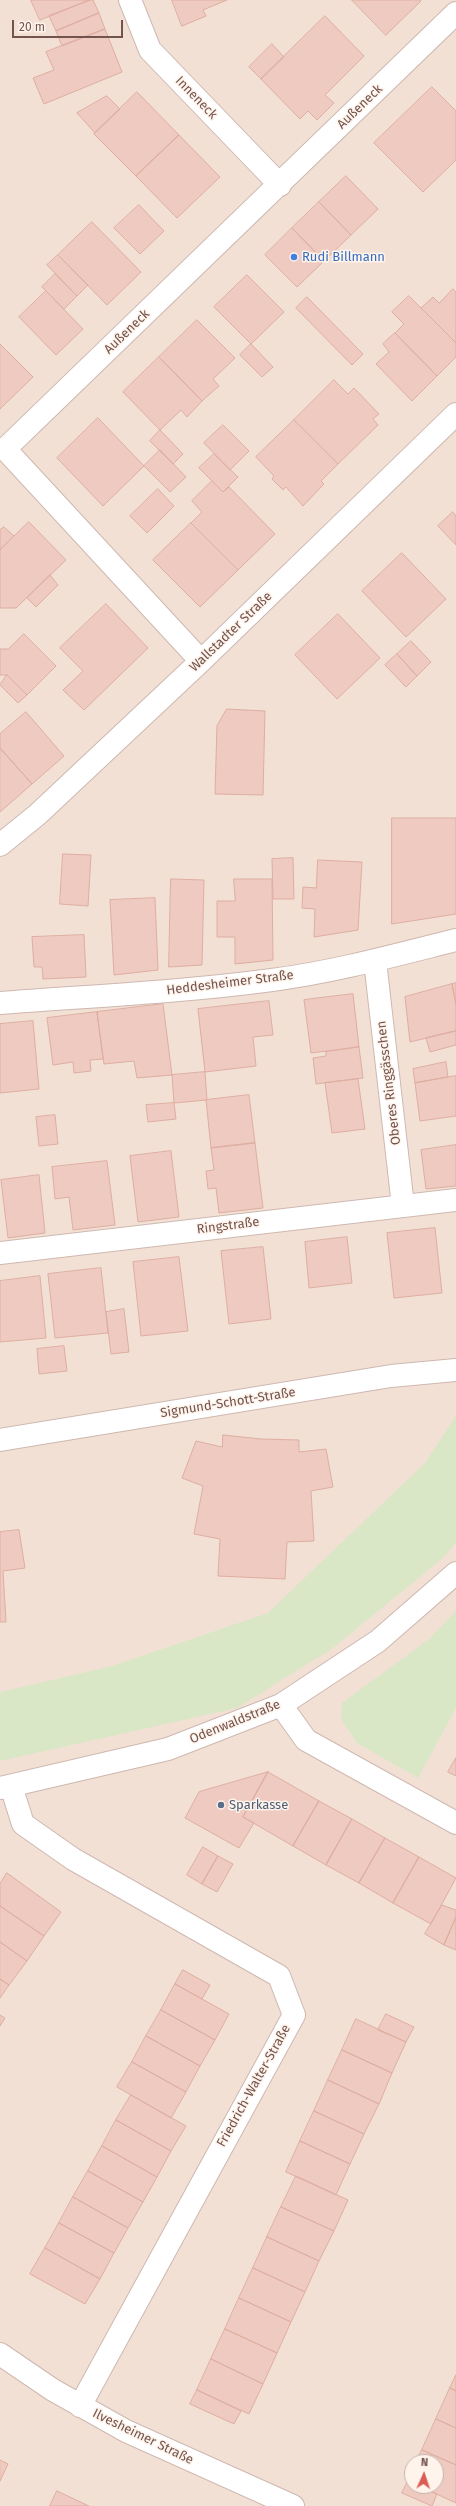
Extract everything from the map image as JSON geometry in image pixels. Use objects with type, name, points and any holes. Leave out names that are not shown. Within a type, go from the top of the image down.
[{"type":"street","name":"Inneneck","points":[[130,0],[150,50],[280,185]]},
{"type":"street","name":"Außeneck","points":[[201,661],[5,449],[280,185],[456,13]]},
{"type":"street","name":"Wallstadter Straße","points":[[0,845],[37,815],[201,661],[456,414]]},
{"type":"street","name":"Heddesheimer Straße","points":[[0,1002],[203,988],[274,980],[375,961],[456,940]]},
{"type":"street","name":"Oberes Ringgässchen","points":[[375,961],[403,1206]]},
{"type":"street","name":"Ringstraße","points":[[0,1253],[456,1200]]},
{"type":"street","name":"Sigmund-Schott-Straße","points":[[0,1440],[391,1376],[456,1370]]},
{"type":"street","name":"Odenwaldstraße","points":[[6,1787],[168,1749],[281,1705],[378,1641],[456,1573]]},
{"type":"street","points":[[281,1705],[306,1740],[456,1823]]},
{"type":"street","name":"Friedrich-Walter-Straße","points":[[6,1787],[23,1824],[73,1860],[280,1976],[294,2015],[80,2406]]},
{"type":"street","name":"Ilvesheimer Straße","points":[[0,2354],[80,2406],[126,2431],[293,2506]]},
{"type":"shaded area","points":[[0,0],[456,0],[456,2506],[0,2506]]},
{"type":"green space","points":[[456,1416],[456,1542],[444,1557],[333,1648],[237,1708],[0,1761],[0,1692],[112,1666],[268,1613],[425,1463]]},
{"type":"green space","points":[[456,1611],[456,1708],[418,1778],[357,1743],[341,1719],[342,1703],[429,1639]]},
{"type":"building","points":[[31,0],[90,0],[40,20]]},
{"type":"building","points":[[93,0],[99,13],[56,31],[49,16]]},
{"type":"building","points":[[172,0],[227,0],[203,10],[206,16],[182,26]]},
{"type":"building","points":[[352,0],[420,0],[421,1],[386,35]]},
{"type":"building","points":[[99,13],[105,29],[62,46],[56,31]]},
{"type":"building","points":[[325,16],[364,56],[325,95],[334,103],[317,120],[308,111],[300,119],[261,79]]},
{"type":"building","points":[[105,29],[122,72],[44,104],[33,78],[54,70],[46,52]]},
{"type":"building","points":[[272,44],[284,57],[261,79],[249,67]]},
{"type":"building","points":[[432,87],[456,111],[456,160],[423,192],[374,143]]},
{"type":"building","points":[[137,92],[179,135],[136,176],[94,134]]},
{"type":"building","points":[[107,96],[120,109],[95,133],[77,113]]},
{"type":"building","points":[[179,135],[220,177],[177,218],[136,176]]},
{"type":"building","points":[[346,176],[378,209],[351,235],[319,202]]},
{"type":"building","points":[[319,202],[351,235],[324,261],[292,228]]},
{"type":"building","points":[[139,205],[164,231],[140,254],[114,228]]},
{"type":"building","points":[[92,222],[141,272],[107,305],[58,255]]},
{"type":"building","points":[[292,228],[324,261],[297,287],[265,255]]},
{"type":"building","points":[[58,255],[88,285],[77,296],[47,265]]},
{"type":"building","points":[[55,274],[77,296],[64,309],[42,287]]},
{"type":"building","points":[[247,275],[284,312],[251,344],[214,307]]},
{"type":"building","points":[[453,289],[456,292],[456,343],[421,308],[433,297],[439,303]]},
{"type":"building","points":[[46,291],[83,329],[56,355],[19,317]]},
{"type":"building","points":[[409,296],[456,343],[456,357],[437,376],[395,333],[404,324],[392,312]]},
{"type":"building","points":[[307,297],[363,354],[352,365],[296,308]]},
{"type":"building","points":[[197,320],[235,358],[213,379],[219,386],[202,401],[159,357]]},
{"type":"building","points":[[395,333],[437,376],[412,401],[376,364],[389,352],[383,344]]},
{"type":"building","points":[[0,344],[33,377],[0,409]]},
{"type":"building","points":[[251,344],[273,367],[262,377],[240,355]]},
{"type":"building","points":[[159,357],[202,401],[187,417],[181,410],[160,430],[123,392]]},
{"type":"building","points":[[334,380],[348,394],[354,388],[379,414],[373,419],[378,425],[338,464],[294,420]]},
{"type":"building","points":[[98,418],[144,466],[103,506],[57,458]]},
{"type":"building","points":[[294,420],[338,464],[321,481],[324,484],[303,506],[286,487],[283,490],[272,479],[274,476],[256,457]]},
{"type":"building","points":[[223,425],[249,451],[230,470],[204,443]]},
{"type":"building","points":[[160,430],[183,454],[173,464],[150,441]]},
{"type":"building","points":[[160,450],[186,477],[170,492],[144,466]]},
{"type":"building","points":[[214,454],[238,477],[223,492],[199,468]]},
{"type":"building","points":[[212,481],[223,492],[229,487],[275,534],[238,570],[191,523],[202,512],[192,501]]},
{"type":"building","points":[[158,489],[174,506],[147,533],[130,516]]},
{"type":"building","points":[[453,512],[456,516],[456,545],[438,526]]},
{"type":"building","points":[[29,522],[66,560],[16,608],[0,608],[0,550]]},
{"type":"building","points":[[191,523],[238,570],[200,607],[153,560]]},
{"type":"building","points":[[4,527],[14,536],[0,550],[0,530]]},
{"type":"building","points":[[402,553],[446,599],[406,637],[362,591]]},
{"type":"building","points":[[50,575],[58,585],[36,607],[27,598]]},
{"type":"building","points":[[106,604],[148,648],[84,710],[63,690],[83,671],[60,648]]},
{"type":"building","points":[[338,614],[380,658],[337,699],[295,655]]},
{"type":"building","points":[[24,634],[56,666],[27,695],[7,675],[0,675],[0,649],[8,649]]},
{"type":"building","points":[[411,641],[431,662],[417,676],[397,654]]},
{"type":"building","points":[[397,654],[417,676],[406,687],[385,665]]},
{"type":"building","points":[[7,675],[27,695],[18,703],[0,685]]},
{"type":"building","points":[[227,709],[265,711],[263,795],[215,794],[217,726]]},
{"type":"building","points":[[26,712],[64,756],[32,784],[0,748],[0,734]]},
{"type":"building","points":[[0,748],[32,784],[0,812]]},
{"type":"building","points":[[392,818],[456,818],[456,914],[392,924]]},
{"type":"building","points":[[63,854],[91,855],[88,906],[60,904]]},
{"type":"building","points":[[293,858],[294,899],[273,899],[272,859]]},
{"type":"building","points":[[318,860],[362,862],[358,930],[314,937],[315,909],[302,908],[303,887],[316,888]]},
{"type":"building","points":[[171,879],[204,880],[202,965],[169,967]]},
{"type":"building","points":[[234,879],[272,879],[273,960],[235,964],[235,937],[217,937],[217,901],[235,901]]},
{"type":"building","points":[[155,898],[158,970],[114,975],[110,900]]},
{"type":"building","points":[[84,935],[86,977],[43,979],[42,967],[34,967],[32,937]]},
{"type":"building","points":[[456,983],[456,1005],[452,984]]},
{"type":"building","points":[[452,984],[456,1005],[456,1031],[410,1042],[405,997]]},
{"type":"building","points":[[353,994],[359,1047],[311,1053],[304,1000]]},
{"type":"building","points":[[269,1001],[273,1035],[253,1037],[256,1066],[205,1072],[198,1009]]},
{"type":"building","points":[[163,1004],[172,1075],[137,1078],[134,1061],[104,1064],[97,1012]]},
{"type":"building","points":[[97,1012],[103,1059],[90,1060],[91,1071],[74,1073],[73,1062],[53,1065],[47,1018]]},
{"type":"building","points":[[33,1021],[39,1089],[0,1093],[0,1024]]},
{"type":"building","points":[[456,1031],[456,1045],[430,1052],[426,1038]]},
{"type":"building","points":[[359,1047],[363,1078],[316,1084],[313,1058],[326,1056],[326,1052]]},
{"type":"building","points":[[446,1062],[448,1077],[415,1083],[413,1069]]},
{"type":"building","points":[[205,1072],[207,1100],[174,1103],[172,1075]]},
{"type":"building","points":[[456,1076],[456,1116],[420,1121],[415,1083]]},
{"type":"building","points":[[358,1079],[365,1129],[332,1133],[325,1083]]},
{"type":"building","points":[[249,1095],[255,1143],[211,1148],[206,1100]]},
{"type":"building","points":[[174,1103],[176,1119],[148,1122],[146,1105]]},
{"type":"building","points":[[55,1115],[58,1144],[39,1146],[36,1117]]},
{"type":"building","points":[[255,1143],[263,1208],[219,1213],[216,1188],[208,1189],[206,1171],[214,1170],[211,1148]]},
{"type":"building","points":[[456,1145],[456,1186],[426,1189],[421,1150]]},
{"type":"building","points":[[171,1151],[179,1217],[138,1222],[130,1156]]},
{"type":"building","points":[[107,1161],[115,1225],[73,1230],[69,1197],[55,1199],[52,1167]]},
{"type":"building","points":[[39,1175],[45,1233],[8,1238],[1,1180]]},
{"type":"building","points":[[435,1228],[442,1293],[394,1298],[387,1233]]},
{"type":"building","points":[[347,1237],[352,1283],[309,1288],[305,1242]]},
{"type":"building","points":[[263,1247],[271,1319],[229,1324],[221,1251]]},
{"type":"building","points":[[179,1257],[188,1331],[141,1336],[133,1262]]},
{"type":"building","points":[[101,1268],[108,1333],[55,1338],[48,1274]]},
{"type":"building","points":[[40,1276],[46,1338],[0,1342],[0,1281]]},
{"type":"building","points":[[124,1309],[129,1352],[111,1354],[106,1312]]},
{"type":"building","points":[[64,1346],[67,1371],[39,1374],[37,1349]]},
{"type":"building","points":[[223,1435],[261,1439],[299,1440],[299,1452],[326,1449],[333,1487],[311,1491],[314,1541],[287,1542],[285,1579],[218,1576],[220,1539],[194,1534],[203,1486],[182,1478],[196,1441],[222,1447]]},
{"type":"building","points":[[19,1530],[25,1568],[3,1571],[6,1622],[0,1622],[0,1532]]},
{"type":"building","points":[[456,1758],[456,1776],[448,1772]]},
{"type":"building","points":[[268,1772],[319,1801],[293,1846],[243,1817]]},
{"type":"building","name":"Sparkasse","points":[[268,1772],[243,1817],[254,1823],[239,1848],[185,1818],[199,1792]]},
{"type":"building","points":[[319,1801],[352,1819],[326,1865],[293,1846]]},
{"type":"building","points":[[352,1819],[385,1838],[359,1883],[326,1865]]},
{"type":"building","points":[[385,1838],[419,1857],[393,1903],[359,1883]]},
{"type":"building","points":[[203,1847],[218,1856],[202,1884],[187,1875]]},
{"type":"building","points":[[218,1856],[233,1864],[217,1892],[202,1884]]},
{"type":"building","points":[[419,1857],[456,1878],[431,1924],[393,1903]]},
{"type":"building","points":[[7,1873],[61,1912],[44,1936],[0,1906],[0,1884]]},
{"type":"building","points":[[442,1905],[456,1910],[456,1917],[444,1945],[425,1934]]},
{"type":"building","points":[[0,1906],[44,1936],[27,1961],[0,1942]]},
{"type":"building","points":[[456,1917],[456,1950],[444,1945]]},
{"type":"building","points":[[0,1942],[27,1961],[9,1985],[0,1979]]},
{"type":"building","points":[[183,1970],[210,1985],[202,1999],[175,1984]]},
{"type":"building","points":[[0,1979],[9,1985],[0,1998]]},
{"type":"building","points":[[175,1984],[229,2014],[215,2040],[161,2010]]},
{"type":"building","points":[[161,2010],[215,2040],[200,2066],[146,2036]]},
{"type":"building","points":[[386,2014],[414,2027],[406,2042],[378,2030]]},
{"type":"building","points":[[0,2015],[5,2018],[0,2026]]},
{"type":"building","points":[[356,2019],[406,2042],[392,2073],[342,2050]]},
{"type":"building","points":[[146,2036],[200,2066],[186,2092],[132,2062]]},
{"type":"building","points":[[342,2050],[392,2073],[379,2104],[328,2080]]},
{"type":"building","points":[[132,2062],[186,2092],[171,2118],[117,2087]]},
{"type":"building","points":[[328,2080],[379,2104],[364,2134],[314,2111]]},
{"type":"building","points":[[131,2095],[186,2126],[171,2151],[116,2120]]},
{"type":"building","points":[[314,2111],[364,2134],[350,2164],[300,2141]]},
{"type":"building","points":[[116,2120],[171,2151],[157,2177],[102,2146]]},
{"type":"building","points":[[300,2141],[350,2164],[336,2195],[286,2172]]},
{"type":"building","points":[[102,2146],[157,2177],[143,2202],[88,2171]]},
{"type":"building","points":[[88,2171],[143,2202],[128,2228],[73,2197]]},
{"type":"building","points":[[296,2176],[348,2200],[334,2231],[281,2207]]},
{"type":"building","points":[[73,2197],[128,2228],[114,2253],[59,2223]]},
{"type":"building","points":[[281,2207],[334,2231],[319,2261],[267,2237]]},
{"type":"building","points":[[59,2223],[114,2253],[100,2279],[45,2248]]},
{"type":"building","points":[[267,2237],[319,2261],[305,2292],[253,2268]]},
{"type":"building","points":[[45,2248],[100,2279],[85,2304],[30,2274]]},
{"type":"building","points":[[253,2268],[305,2292],[291,2322],[239,2298]]},
{"type":"building","points":[[239,2298],[291,2322],[277,2353],[225,2329]]},
{"type":"building","points":[[225,2329],[277,2353],[263,2384],[211,2359]]},
{"type":"building","points":[[211,2359],[263,2384],[249,2414],[197,2390]]},
{"type":"building","points":[[456,2375],[456,2391],[450,2388]]},
{"type":"building","points":[[450,2388],[456,2391],[456,2428],[436,2419]]},
{"type":"building","points":[[197,2390],[241,2411],[234,2424],[190,2404]]},
{"type":"building","points":[[436,2419],[456,2428],[456,2465],[444,2460],[444,2454],[431,2454],[422,2450]]},
{"type":"building","points":[[422,2450],[431,2454],[420,2454]]},
{"type":"building","points":[[0,2460],[8,2464],[0,2481]]},
{"type":"building","points":[[444,2460],[456,2465],[456,2503],[436,2494],[444,2494]]},
{"type":"building","points":[[57,2491],[89,2506],[50,2506]]},
{"type":"building","points":[[404,2494],[437,2494],[432,2506]]},
{"type":"place","name":"Rudi Billmann","points":[[294,257]]},
{"type":"place","name":"Sparkasse","points":[[221,1805]]}]
